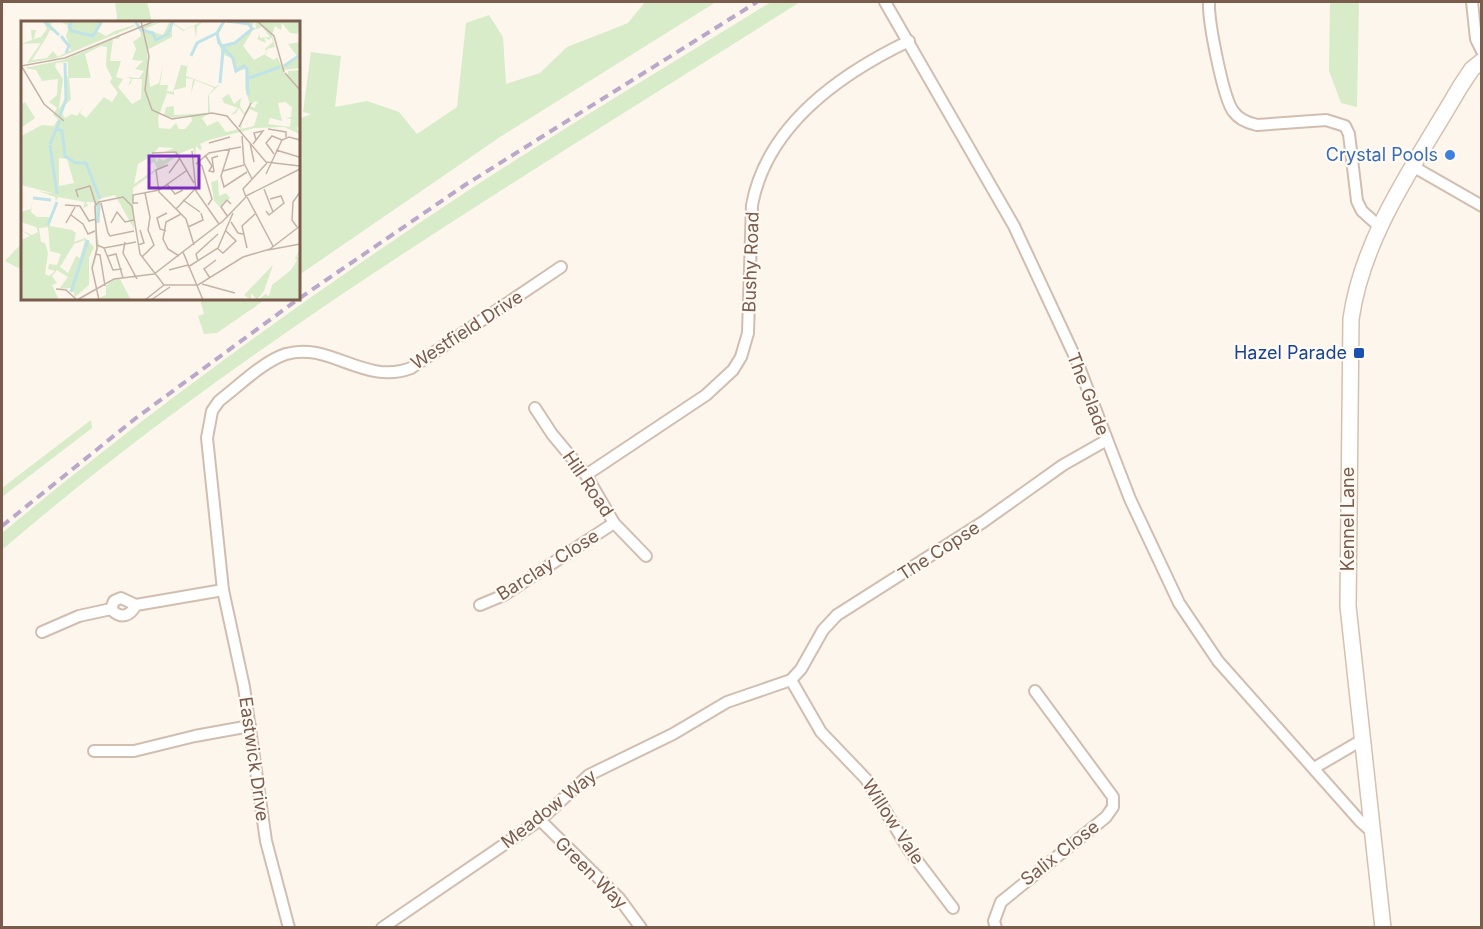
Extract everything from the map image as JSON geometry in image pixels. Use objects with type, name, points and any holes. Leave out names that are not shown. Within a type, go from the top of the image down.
[{"type":"street","name":"The Glade","points":[[885,2],[1014,226],[1076,359],[1150,544],[1179,603],[1218,661],[1372,832]]},
{"type":"street","points":[[1209,2],[1210,17],[1229,103],[1239,117],[1257,125],[1326,120],[1345,126],[1349,134],[1357,201],[1371,221],[1381,228]]},
{"type":"street","points":[[1472,2],[1476,39],[1482,51]]},
{"type":"street","name":"Bushy Road","points":[[586,475],[706,395],[733,370],[741,357],[748,333],[752,205],[755,188],[772,151],[809,106],[887,51],[909,41]]},
{"type":"street","name":"Kennel Lane","points":[[1383,927],[1347,596],[1351,319],[1354,296],[1366,253],[1467,75],[1482,61]]},
{"type":"street","points":[[1414,167],[1482,206]]},
{"type":"street","name":"Westfield Drive","points":[[223,590],[207,438],[212,411],[219,401],[275,359],[288,354],[318,354],[370,372],[398,373],[420,362],[561,267]]},
{"type":"street","name":"Hill Road","points":[[535,408],[552,434],[586,475],[614,523],[646,556]]},
{"type":"street","name":"The Copse","points":[[791,680],[801,669],[823,630],[837,615],[974,528],[1063,465],[1107,441]]},
{"type":"street","name":"Barclay Close","points":[[480,605],[504,595],[614,523]]},
{"type":"street","points":[[42,632],[79,616],[111,609],[116,614],[125,616],[131,613],[136,605],[223,590]]},
{"type":"street","name":"Eastwick Drive","points":[[223,590],[250,726],[266,841],[289,927]]},
{"type":"street","name":"Meadow Way","points":[[382,927],[540,820],[589,775],[673,734],[727,702],[791,680]]},
{"type":"street","name":"Willow Vale","points":[[791,680],[821,732],[866,778],[909,850],[953,908]]},
{"type":"street","name":"Salix Close","points":[[996,927],[994,921],[1001,902],[1106,817],[1113,807],[1113,797],[1035,691]]},
{"type":"street","points":[[94,751],[134,751],[195,736],[250,726]]},
{"type":"street","points":[[1314,768],[1362,740]]},
{"type":"street","name":"Green Way","points":[[540,820],[619,898],[641,927]]},
{"type":"green space","points":[[115,2],[147,2],[152,21],[115,21]]},
{"type":"green space","points":[[645,2],[716,2],[500,137],[300,274],[300,119],[311,114],[303,112],[311,52],[341,56],[335,107],[367,101],[399,112],[417,134],[457,107],[466,23],[489,15],[503,37],[506,84],[540,73],[567,47],[628,23]]},
{"type":"green space","points":[[771,2],[800,2],[493,196],[290,330],[95,473],[2,550],[2,533],[115,442],[291,311],[509,164]]},
{"type":"green space","points":[[1330,2],[1359,2],[1357,107],[1341,103],[1329,71]]},
{"type":"green space","points":[[21,244],[21,269],[5,261]]},
{"type":"green space","points":[[200,300],[265,300],[217,333],[204,334],[198,316],[204,314]]},
{"type":"green space","points":[[91,420],[92,428],[2,497],[2,488]]},
{"type":"railway","points":[[300,298],[465,185],[757,2]]},
{"type":"railway","points":[[2,526],[136,418],[297,300]]},
{"type":"place","name":"Crystal Pools","points":[[1450,155]]},
{"type":"place","name":"Hazel Parade","points":[[1359,353]]}]
